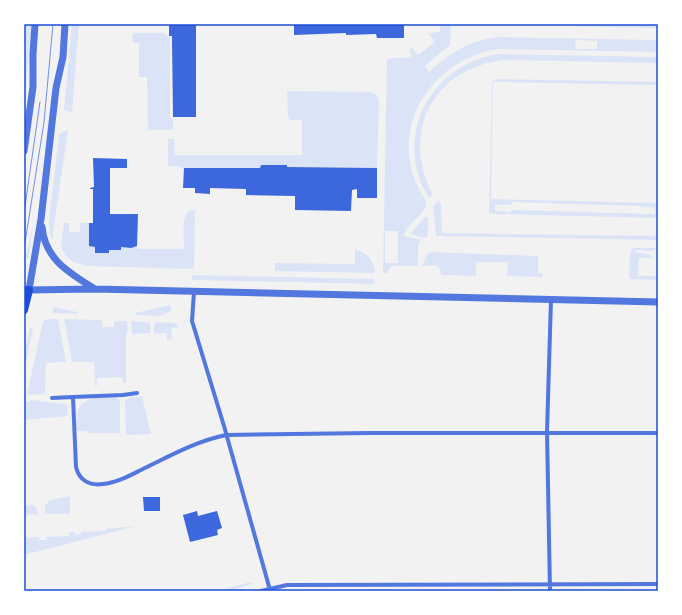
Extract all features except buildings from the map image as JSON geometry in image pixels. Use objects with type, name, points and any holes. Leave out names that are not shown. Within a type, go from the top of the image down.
[{"type":"main road","points":[[24,310],[26,290]]},
{"type":"street","points":[[24,152],[33,87],[35,24]]},
{"type":"street","points":[[65,24],[63,57],[56,88],[41,219],[26,290],[95,289],[658,302]]},
{"type":"street","points":[[41,219],[44,240],[52,256],[60,265],[73,275],[95,289]]},
{"type":"street","points":[[194,292],[192,321],[270,590]]},
{"type":"street","points":[[550,591],[547,432],[551,299]]},
{"type":"street","points":[[52,398],[137,393]]},
{"type":"street","points":[[73,397],[76,466],[79,476],[90,484],[104,484],[125,478],[210,439],[226,435],[370,432],[658,433]]},
{"type":"street","points":[[261,591],[287,585],[658,584]]},
{"type":"shaded area","points":[[24,24],[32,24],[24,106]]},
{"type":"shaded area","points":[[72,24],[79,24],[72,112],[64,110]]},
{"type":"shaded area","points":[[440,24],[451,24],[450,45],[425,66],[429,72],[461,48],[478,41],[498,37],[658,40],[658,52],[497,49],[477,54],[459,63],[443,74],[430,88],[419,105],[412,123],[409,142],[412,171],[426,204],[422,213],[405,231],[404,236],[421,240],[418,244],[418,266],[394,266],[390,267],[387,273],[383,273],[387,59],[411,57],[410,46],[418,55],[435,42],[428,33],[440,32]],"holes":[[[576,40],[597,41],[597,49],[575,49]],[[385,231],[398,231],[398,263],[385,263]]]},
{"type":"shaded area","points":[[495,24],[658,24],[658,28],[651,28]]},
{"type":"shaded area","points":[[133,33],[164,33],[170,37],[170,118],[173,119],[173,130],[148,130],[147,77],[139,77],[139,43],[133,43]]},
{"type":"shaded area","points":[[498,54],[658,57],[658,63],[503,60],[479,66],[458,76],[441,90],[429,107],[422,127],[420,149],[424,171],[433,195],[429,198],[418,175],[414,152],[416,129],[424,108],[436,88],[453,72],[474,61]]},
{"type":"shaded area","points":[[500,79],[658,82],[658,85],[493,82],[491,199],[658,203],[658,218],[489,213],[492,81]],"holes":[[[512,202],[639,206],[655,208],[655,214],[511,210],[511,212],[495,211],[495,205],[511,205]]]},
{"type":"shaded area","points":[[287,91],[370,92],[376,95],[379,101],[377,168],[287,167],[287,165],[261,165],[260,168],[182,168],[168,166],[168,139],[174,139],[175,155],[302,155],[302,120],[290,120],[288,115]]},
{"type":"shaded area","points":[[68,130],[52,241],[49,229],[49,220],[59,134]]},
{"type":"shaded area","points":[[439,201],[441,205],[442,233],[658,236],[658,240],[436,236],[433,206]]},
{"type":"shaded area","points":[[195,210],[194,269],[86,266],[70,259],[65,255],[63,250],[62,239],[64,223],[69,223],[69,232],[80,232],[80,223],[89,223],[89,246],[95,247],[95,253],[109,253],[109,250],[120,250],[121,247],[131,248],[137,246],[138,249],[184,249],[184,224],[186,215],[189,211]]},
{"type":"shaded area","points":[[425,217],[428,218],[427,237],[424,238],[411,234],[411,233]]},
{"type":"shaded area","points":[[32,231],[29,259],[26,258]]},
{"type":"shaded area","points":[[633,248],[656,248],[654,251],[635,250],[635,252],[650,255],[654,258],[639,258],[638,276],[658,276],[658,280],[629,279],[630,252]]},
{"type":"shaded area","points":[[355,249],[369,258],[373,264],[375,273],[275,271],[275,263],[355,264]]},
{"type":"shaded area","points":[[428,253],[538,256],[538,273],[542,273],[542,277],[507,276],[508,262],[476,262],[476,276],[441,275],[440,269],[436,265],[422,266]]},
{"type":"shaded area","points":[[192,275],[374,279],[374,284],[192,280]]},
{"type":"shaded area","points":[[171,305],[171,311],[160,316],[136,315],[135,313]]},
{"type":"shaded area","points":[[53,307],[77,312],[77,314],[53,313]]},
{"type":"shaded area","points":[[58,319],[66,362],[46,363],[45,394],[27,395],[42,326],[44,320]]},
{"type":"shaded area","points":[[64,319],[102,320],[102,327],[114,327],[114,321],[127,321],[126,383],[123,383],[122,377],[97,378],[97,386],[95,386],[94,362],[72,362]]},
{"type":"shaded area","points":[[133,321],[150,323],[150,333],[132,334],[131,323]]},
{"type":"shaded area","points":[[155,322],[175,323],[179,327],[171,328],[172,339],[167,340],[167,333],[154,334]]},
{"type":"shaded area","points":[[30,328],[33,329],[24,371],[24,353]]},
{"type":"shaded area","points":[[142,396],[151,434],[126,435],[125,401],[130,397]]},
{"type":"shaded area","points":[[116,397],[120,401],[120,433],[88,433],[88,431],[77,431],[77,415],[82,404],[92,399]]},
{"type":"shaded area","points":[[31,400],[65,404],[67,406],[68,416],[24,420],[24,403]]},
{"type":"shaded area","points":[[70,496],[70,514],[45,514],[45,505],[51,500]]},
{"type":"shaded area","points":[[24,506],[35,506],[38,514],[24,515]]},
{"type":"shaded area","points":[[136,526],[24,555],[24,538],[39,537],[39,540],[46,540],[46,537],[69,536],[69,532],[75,532],[75,535],[81,534],[81,532],[106,531],[106,529]]},
{"type":"shaded area","points":[[251,582],[252,584],[228,591],[217,591]]},
{"type":"tram line","points":[[24,249],[44,122],[53,24]]},
{"type":"tram line","points":[[24,213],[40,102]]}]
